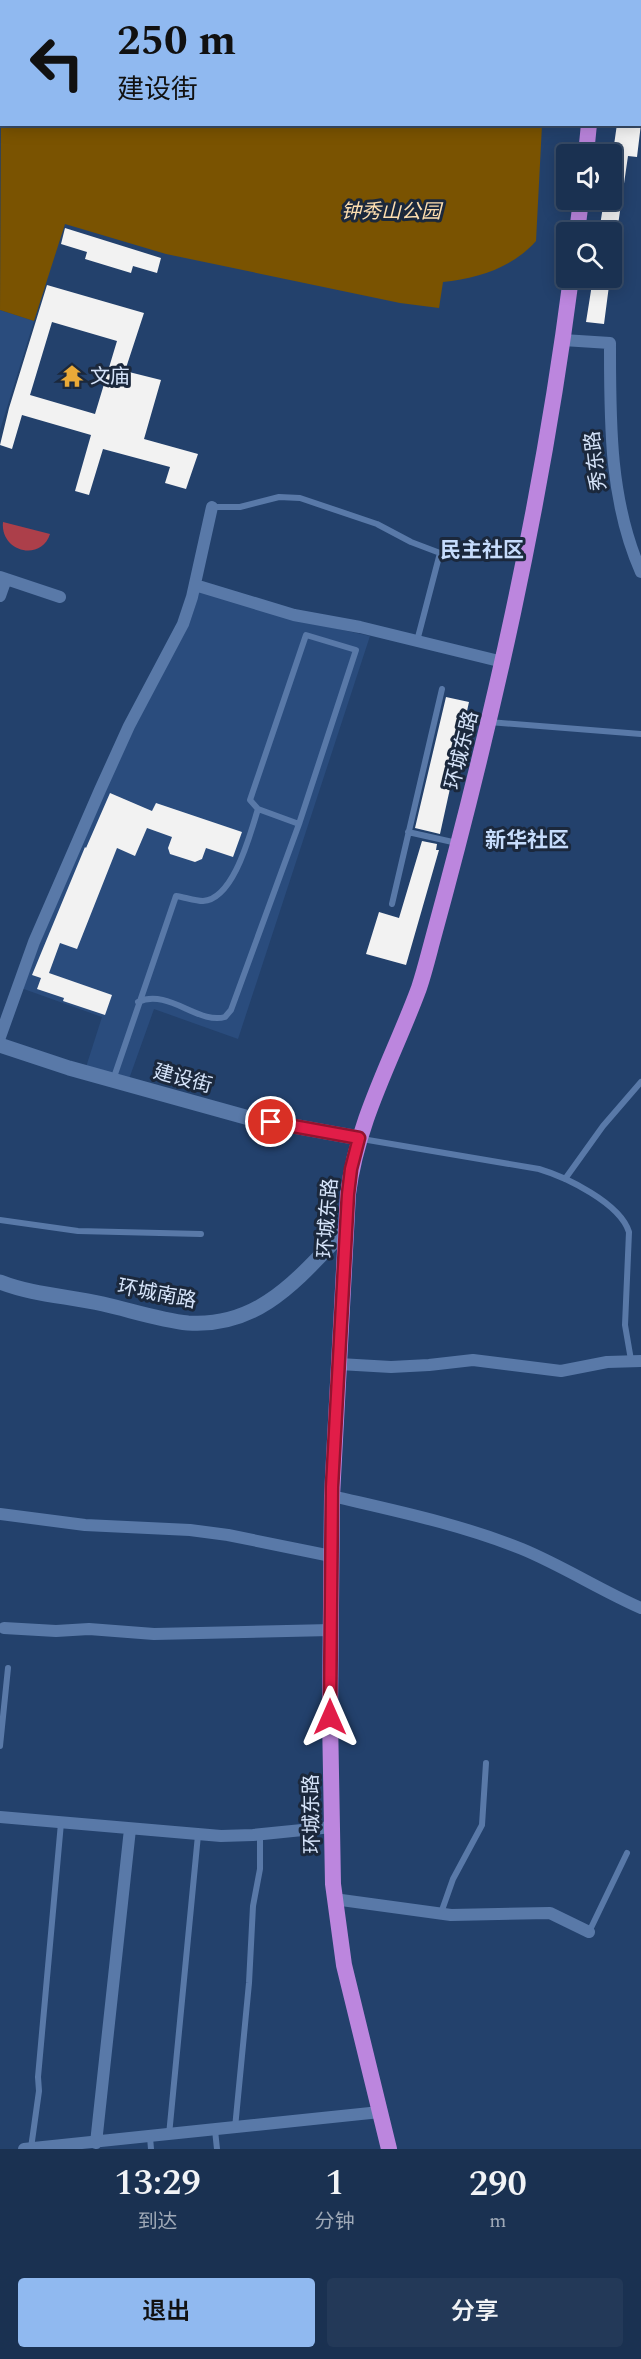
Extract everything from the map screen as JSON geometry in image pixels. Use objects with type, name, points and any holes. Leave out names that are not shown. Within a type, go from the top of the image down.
[{"type":"highway","points":[[587,144],[590,126]]},
{"type":"highway","name":"环城东路","points":[[389,2149],[344,1965],[334,1899],[332,1496],[351,1169],[359,1138],[420,986],[459,843],[503,662],[546,449],[570,288]]},
{"type":"street","name":"秀东路","points":[[563,340],[610,343],[610,433],[621,509],[632,551],[641,572]]},
{"type":"street","points":[[0,1037],[34,942],[66,866],[129,726],[183,624],[195,585],[212,507]]},
{"type":"street","points":[[0,596],[3,578],[60,597]]},
{"type":"street","points":[[195,585],[294,615],[360,627],[503,662]]},
{"type":"street","name":"建设街","points":[[0,1044],[69,1068],[249,1118],[359,1138]]},
{"type":"street","name":"环城南路","points":[[0,1282],[23,1291],[97,1303],[185,1323],[220,1322],[247,1314],[275,1298],[291,1286],[346,1229]]},
{"type":"street","points":[[339,1364],[391,1367],[472,1360],[561,1371],[607,1362],[636,1360]]},
{"type":"street","points":[[332,1496],[425,1518],[487,1536],[549,1561],[641,1608]]},
{"type":"street","points":[[0,1514],[86,1525],[190,1530],[228,1535],[331,1556]]},
{"type":"street","points":[[4,1628],[56,1631],[89,1629],[154,1634],[331,1630]]},
{"type":"street","points":[[0,1816],[198,1835],[260,1834],[332,1827]]},
{"type":"street","points":[[89,2145],[130,1829]]},
{"type":"street","points":[[334,1899],[441,1914],[549,1913],[589,1932]]},
{"type":"street","points":[[24,2149],[150,2143],[169,2135],[380,2112]]},
{"type":"lane","points":[[212,507],[240,507],[279,497],[300,498],[377,524],[411,542],[440,553],[417,641]]},
{"type":"lane","points":[[138,1002],[148,998],[159,999],[215,1018],[229,1014],[299,824],[356,650],[306,635],[250,800],[258,809],[299,824]]},
{"type":"lane","points":[[392,904],[442,689]]},
{"type":"lane","points":[[489,722],[641,734]]},
{"type":"lane","points":[[113,1080],[176,896],[203,901],[216,897],[226,887],[241,859],[258,809]]},
{"type":"lane","points":[[408,832],[459,843]]},
{"type":"lane","points":[[565,1179],[603,1126],[641,1082]]},
{"type":"lane","points":[[359,1138],[539,1169],[596,1195],[627,1224],[629,1232],[625,1325],[636,1360]]},
{"type":"lane","points":[[0,1220],[78,1231],[201,1234]]},
{"type":"lane","points":[[0,1746],[8,1668]]},
{"type":"lane","points":[[441,1914],[453,1880],[482,1825],[486,1763]]},
{"type":"lane","points":[[31,2148],[39,2091],[38,2077],[61,1822]]},
{"type":"lane","points":[[235,2128],[254,1906],[260,1869],[260,1834]]},
{"type":"lane","points":[[169,2135],[198,1835]]},
{"type":"lane","points":[[589,1932],[627,1853]]},
{"type":"lane","points":[[215,2130],[217,2149]]},
{"type":"shaded area","points":[[0,310],[34,321],[0,430]]},
{"type":"shaded area","points":[[3,522],[50,534],[45,543],[38,548],[22,550],[8,540]]},
{"type":"shaded area","points":[[198,589],[302,621],[370,636],[238,1039],[154,1009],[129,1079],[86,1067],[102,1017],[21,988],[118,757],[162,676]]},
{"type":"green space","name":"钟秀山公园","points":[[1,126],[542,126],[536,241],[516,258],[494,270],[469,278],[443,282],[439,308],[400,303],[166,254],[65,224],[34,321],[0,310]]},
{"type":"building","points":[[617,126],[641,126],[637,157],[628,156],[622,197],[622,144],[614,144]]},
{"type":"building","points":[[602,210],[620,210],[618,222],[601,222]]},
{"type":"building","points":[[65,228],[161,258],[157,273],[133,266],[131,273],[85,259],[87,252],[61,244]]},
{"type":"building","points":[[47,285],[144,313],[125,371],[161,380],[144,439],[198,454],[186,489],[165,483],[170,467],[103,449],[89,495],[75,491],[91,435],[22,415],[12,449],[0,445]],"holes":[[[52,322],[117,341],[95,414],[30,395]]]},
{"type":"building","points":[[591,288],[609,288],[604,324],[586,322]]},
{"type":"building","points":[[446,697],[469,702],[440,834],[415,828]]},
{"type":"building","points":[[110,793],[152,811],[156,803],[242,832],[233,857],[206,848],[202,859],[195,862],[170,854],[168,848],[172,837],[147,828],[135,856],[117,848],[77,949],[60,943],[49,973],[112,995],[105,1015],[63,1001],[64,998],[37,989],[41,978],[32,975]]},
{"type":"building","points":[[422,841],[437,844],[436,850],[439,850],[406,965],[366,954],[379,912],[399,918]]},
{"type":"place","name":"文庙","points":[[72,376]]},
{"type":"district","name":"民主社区","points":[[482,550]]},
{"type":"district","name":"新华社区","points":[[527,840]]},
{"type":"route","points":[[271,1122],[359,1138],[351,1169],[348,1194],[332,1487],[330,1717]]}]
